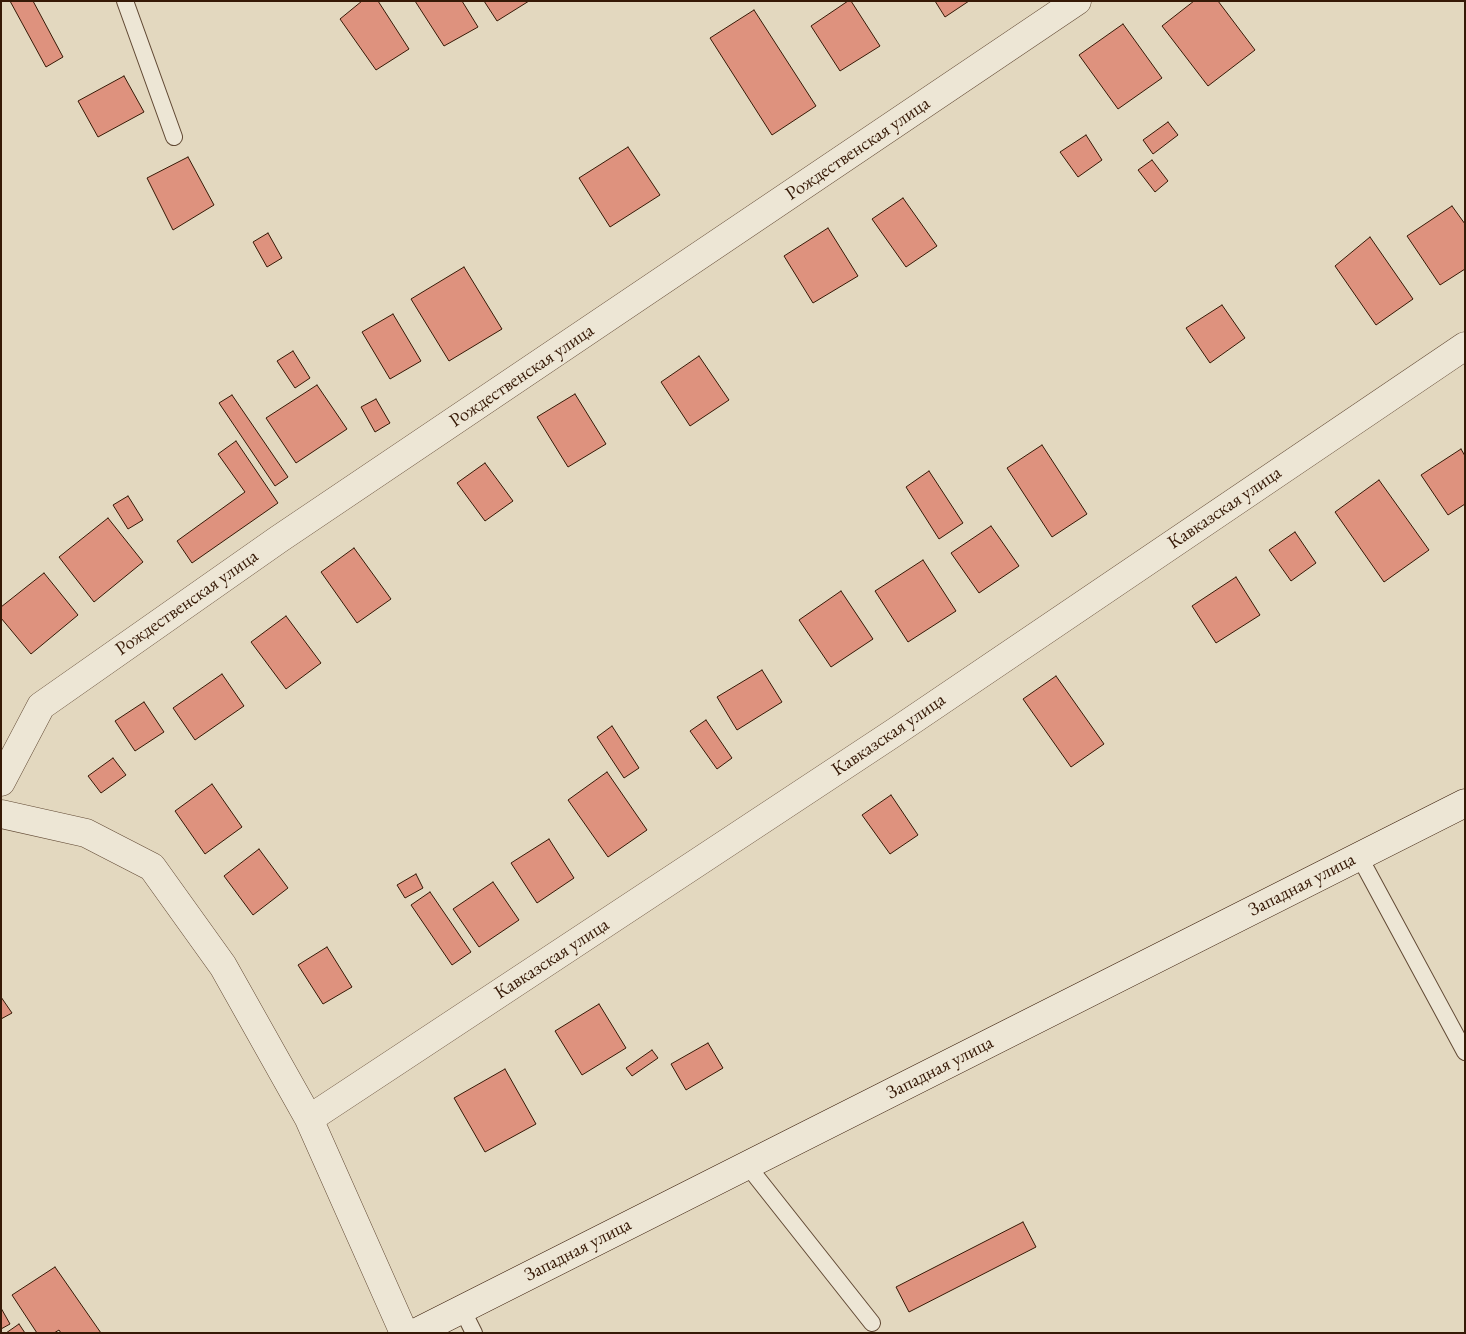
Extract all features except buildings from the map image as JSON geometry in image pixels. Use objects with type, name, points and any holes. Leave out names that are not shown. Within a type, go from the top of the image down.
[{"type":"street","name":"Рождественская улица","points":[[1,782],[41,706],[279,539],[1077,1]]},
{"type":"street","name":"Кавказская улица","points":[[310,1119],[894,732],[1465,346]]},
{"type":"street","name":"Западная улица","points":[[415,1333],[1465,803]]},
{"type":"street","points":[[1,814],[86,833],[152,867],[223,966],[310,1119],[404,1333]]},
{"type":"lane","points":[[125,1],[174,137]]},
{"type":"lane","points":[[1359,856],[1465,1052]]},
{"type":"lane","points":[[747,1165],[872,1323]]},
{"type":"lane","points":[[462,1309],[474,1333]]}]
